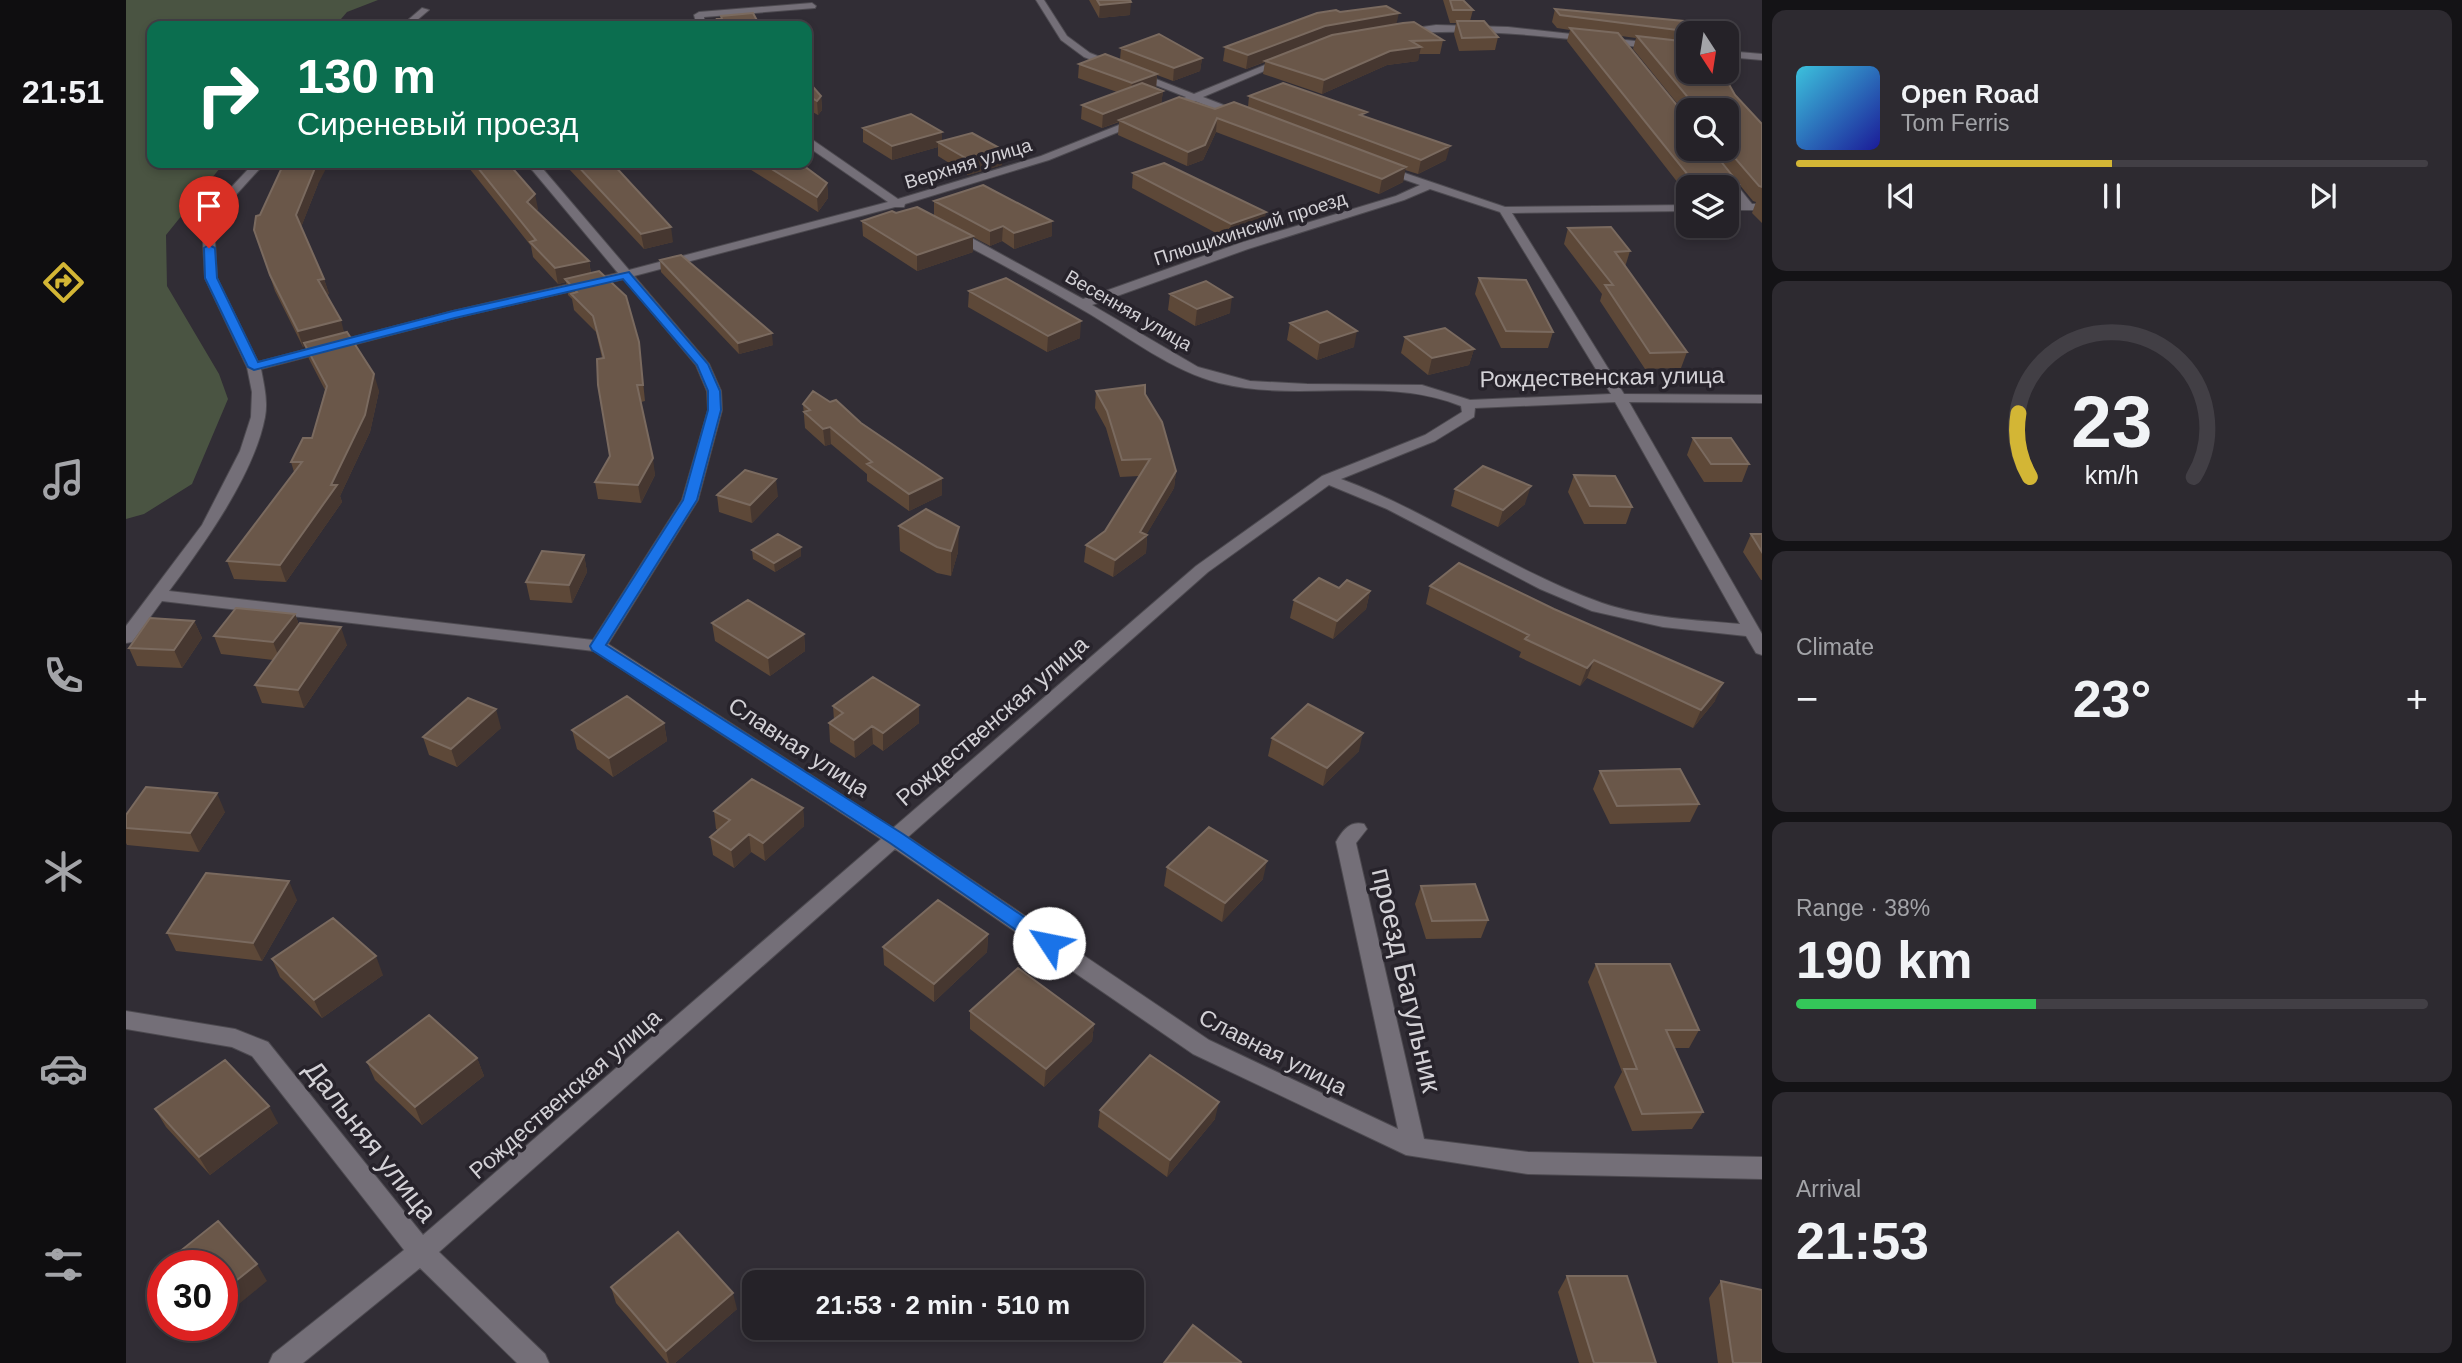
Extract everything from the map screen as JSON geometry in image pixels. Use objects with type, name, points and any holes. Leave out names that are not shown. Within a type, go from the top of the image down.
[{"type":"street","points":[[1040,0],[1064,38],[1087,55],[1246,117]]},
{"type":"street","points":[[700,21],[699,15],[813,5]]},
{"type":"street","points":[[411,21],[425,10]]},
{"type":"street","points":[[1392,32],[1430,28],[1485,29],[1676,49]]},
{"type":"street","points":[[1620,43],[1629,54]]},
{"type":"street","points":[[1740,55],[1762,57]]},
{"type":"street","points":[[1157,113],[1296,56]]},
{"type":"street","name":"Верхняя улица","points":[[254,367],[453,314],[625,275],[896,203],[1045,158],[1145,118]]},
{"type":"street","points":[[812,144],[896,203],[919,215]]},
{"type":"street","points":[[1714,161],[1756,207]]},
{"type":"street","points":[[1377,166],[1504,210],[1676,208]]},
{"type":"street","points":[[126,638],[209,526],[247,451],[258,417],[259,392],[254,367],[211,278],[209,242],[229,196],[255,168]]},
{"type":"street","points":[[541,168],[625,275],[702,364],[714,391],[715,410],[690,500],[598,646]]},
{"type":"street","name":"Плющихинский проезд","points":[[1082,304],[1244,246],[1413,194],[1429,185]]},
{"type":"street","points":[[1504,210],[1620,398],[1762,649]]},
{"type":"street","name":"Весенняя улица","points":[[943,228],[1082,304],[1193,370],[1230,383],[1270,389],[1423,389],[1468,404]]},
{"type":"street","name":"Рождественская улица","points":[[282,1363],[421,1252],[1202,569],[1327,479],[1430,438],[1469,414],[1468,404],[1620,398],[1762,399]]},
{"type":"street","points":[[1327,479],[1382,499],[1579,601],[1631,615],[1751,631]]},
{"type":"street","name":"Славная улица","points":[[159,595],[598,646],[896,839],[1201,1047],[1414,1148],[1528,1163],[1762,1168]]},
{"type":"street","name":"проезд Багульник","points":[[1356,828],[1346,842],[1414,1148]]},
{"type":"street","name":"Дальняя улица","points":[[126,1020],[235,1038],[260,1049],[421,1252],[537,1363]]},
{"type":"green space","points":[[126,0],[378,0],[347,12],[339,21],[147,21],[147,168],[220,168],[166,235],[167,286],[219,374],[228,399],[192,484],[144,514],[126,519]]},
{"type":"building","points":[[1097,0],[1130,0],[1131,2],[1100,5]]},
{"type":"building","points":[[1450,0],[1463,0],[1473,10],[1453,10]]},
{"type":"building","points":[[1386,6],[1399,13],[1325,26],[1248,55],[1225,47],[1317,13]]},
{"type":"building","points":[[1555,9],[1684,21],[1676,21],[1676,30],[1560,15]]},
{"type":"building","points":[[753,13],[757,21],[718,21],[717,19],[722,19],[721,16]]},
{"type":"building","points":[[1457,21],[1484,21],[1498,37],[1462,38]]},
{"type":"building","points":[[1414,22],[1443,40],[1411,41],[1421,47],[1390,51],[1324,80],[1265,61],[1332,35]]},
{"type":"building","points":[[1570,28],[1618,33],[1676,104],[1676,160]]},
{"type":"building","points":[[1159,34],[1202,58],[1174,68],[1121,48]]},
{"type":"building","points":[[1637,36],[1676,40],[1676,83]]},
{"type":"building","points":[[1105,54],[1157,74],[1132,83],[1079,64]]},
{"type":"building","points":[[1142,83],[1163,91],[1103,114],[1082,105]]},
{"type":"building","points":[[1283,83],[1367,112],[1360,115],[1450,146],[1421,160],[1249,96]]},
{"type":"building","points":[[1677,84],[1729,84],[1738,98],[1689,98]]},
{"type":"building","points":[[812,86],[821,96],[817,101],[812,98]]},
{"type":"building","points":[[1179,97],[1215,109],[1234,102],[1406,167],[1382,179],[1217,118],[1205,145],[1188,152],[1119,120]]},
{"type":"building","points":[[1739,99],[1762,124],[1762,187],[1737,161]]},
{"type":"building","points":[[911,114],[942,132],[892,146],[863,128]]},
{"type":"building","points":[[972,133],[1003,150],[969,160],[938,142]]},
{"type":"building","points":[[1677,161],[1721,161],[1732,175],[1688,175]]},
{"type":"building","points":[[1164,163],[1266,212],[1231,224],[1133,173]]},
{"type":"building","points":[[282,168],[315,168],[296,215],[324,279],[318,280],[341,320],[298,331],[270,275],[254,230],[256,216],[260,215]]},
{"type":"building","points":[[478,168],[512,168],[535,194],[527,202],[589,261],[555,268],[530,242],[536,240]]},
{"type":"building","points":[[580,168],[617,168],[671,227],[641,234]]},
{"type":"building","points":[[770,168],[807,168],[827,183],[817,197]]},
{"type":"building","points":[[983,185],[1052,221],[1014,233],[1003,226],[990,231],[934,201]]},
{"type":"building","points":[[917,207],[973,236],[917,255],[862,221],[892,211],[896,213]]},
{"type":"building","points":[[1611,227],[1630,251],[1615,252],[1687,352],[1650,353],[1605,285],[1613,285],[1568,228]]},
{"type":"building","points":[[681,255],[772,333],[738,343],[660,260]]},
{"type":"building","points":[[599,271],[626,296],[639,342],[643,385],[637,385],[653,458],[638,485],[595,482],[610,456],[598,385],[597,359],[604,358],[593,316],[571,294],[577,292],[565,279]]},
{"type":"building","points":[[1006,278],[1081,321],[1048,336],[969,291]]},
{"type":"building","points":[[1479,278],[1526,280],[1553,332],[1506,331]]},
{"type":"building","points":[[1206,281],[1232,297],[1197,309],[1170,294]]},
{"type":"building","points":[[1327,311],[1357,331],[1320,343],[1290,323]]},
{"type":"building","points":[[1445,328],[1474,349],[1432,358],[1405,337]]},
{"type":"building","points":[[347,332],[374,374],[365,415],[331,485],[337,485],[280,565],[227,561],[302,462],[291,462],[303,438],[312,438],[327,386],[304,343]]},
{"type":"building","points":[[1145,385],[1145,394],[1162,422],[1176,471],[1140,532],[1147,535],[1115,560],[1086,545],[1105,531],[1150,459],[1122,460],[1107,411],[1096,391]]},
{"type":"building","points":[[813,391],[830,402],[836,400],[861,423],[942,478],[909,494],[867,464],[872,462],[830,427],[823,429],[804,412],[810,410],[803,404]]},
{"type":"building","points":[[1693,438],[1731,438],[1749,464],[1711,464]]},
{"type":"building","points":[[1483,466],[1531,486],[1503,510],[1455,489]]},
{"type":"building","points":[[745,470],[776,479],[750,505],[717,495]]},
{"type":"building","points":[[1574,475],[1615,476],[1632,507],[1590,506]]},
{"type":"building","points":[[926,509],[959,527],[951,551],[937,547],[899,526]]},
{"type":"building","points":[[778,534],[801,547],[774,563],[752,550]]},
{"type":"building","points":[[1751,534],[1762,534],[1762,552]]},
{"type":"building","points":[[542,551],[584,555],[569,585],[526,582]]},
{"type":"building","points":[[1459,563],[1554,609],[1723,683],[1701,710],[1594,660],[1587,668],[1525,639],[1529,635],[1430,586]]},
{"type":"building","points":[[1319,578],[1339,588],[1347,580],[1370,591],[1337,621],[1294,600]]},
{"type":"building","points":[[748,600],[804,634],[768,658],[712,623]]},
{"type":"building","points":[[236,608],[295,614],[273,642],[214,636]]},
{"type":"building","points":[[150,618],[194,621],[174,650],[129,648]]},
{"type":"building","points":[[300,623],[341,627],[298,690],[255,685]]},
{"type":"building","points":[[873,677],[919,705],[883,733],[872,726],[854,740],[829,723],[843,713],[833,706]]},
{"type":"building","points":[[627,696],[664,723],[609,758],[572,730]]},
{"type":"building","points":[[468,698],[496,709],[451,749],[423,737]]},
{"type":"building","points":[[1308,704],[1363,733],[1327,768],[1272,738]]},
{"type":"building","points":[[1680,769],[1699,804],[1617,806],[1600,771]]},
{"type":"building","points":[[752,779],[803,808],[763,843],[749,834],[731,850],[710,837],[730,820],[714,811]]},
{"type":"building","points":[[146,787],[217,793],[190,833],[126,828],[126,815]]},
{"type":"building","points":[[1209,827],[1267,861],[1225,903],[1167,867]]},
{"type":"building","points":[[206,873],[289,881],[253,943],[167,933]]},
{"type":"building","points":[[1475,884],[1488,920],[1432,921],[1421,886]]},
{"type":"building","points":[[938,900],[988,934],[934,984],[883,947]]},
{"type":"building","points":[[333,918],[376,956],[314,1000],[272,959]]},
{"type":"building","points":[[1596,964],[1670,964],[1699,1030],[1666,1030],[1703,1112],[1642,1114],[1624,1069],[1637,1069]]},
{"type":"building","points":[[1018,968],[1094,1024],[1046,1069],[970,1011]]},
{"type":"building","points":[[429,1015],[477,1058],[415,1107],[367,1062]]},
{"type":"building","points":[[1150,1055],[1219,1102],[1170,1160],[1100,1110]]},
{"type":"building","points":[[225,1060],[269,1106],[199,1157],[155,1109]]},
{"type":"building","points":[[218,1221],[257,1264],[238,1279],[238,1250],[182,1250]]},
{"type":"building","points":[[678,1232],[733,1293],[666,1351],[611,1287]]},
{"type":"building","points":[[1567,1276],[1627,1276],[1656,1363],[1594,1363]]},
{"type":"building","points":[[1721,1281],[1762,1290],[1762,1363],[1733,1363]]},
{"type":"building","points":[[1193,1325],[1241,1362],[1164,1363]]},
{"type":"route","points":[[209,248],[211,278],[254,367],[453,314],[625,275],[702,364],[714,391],[715,410],[690,500],[598,646],[896,839],[1049,943]]}]
